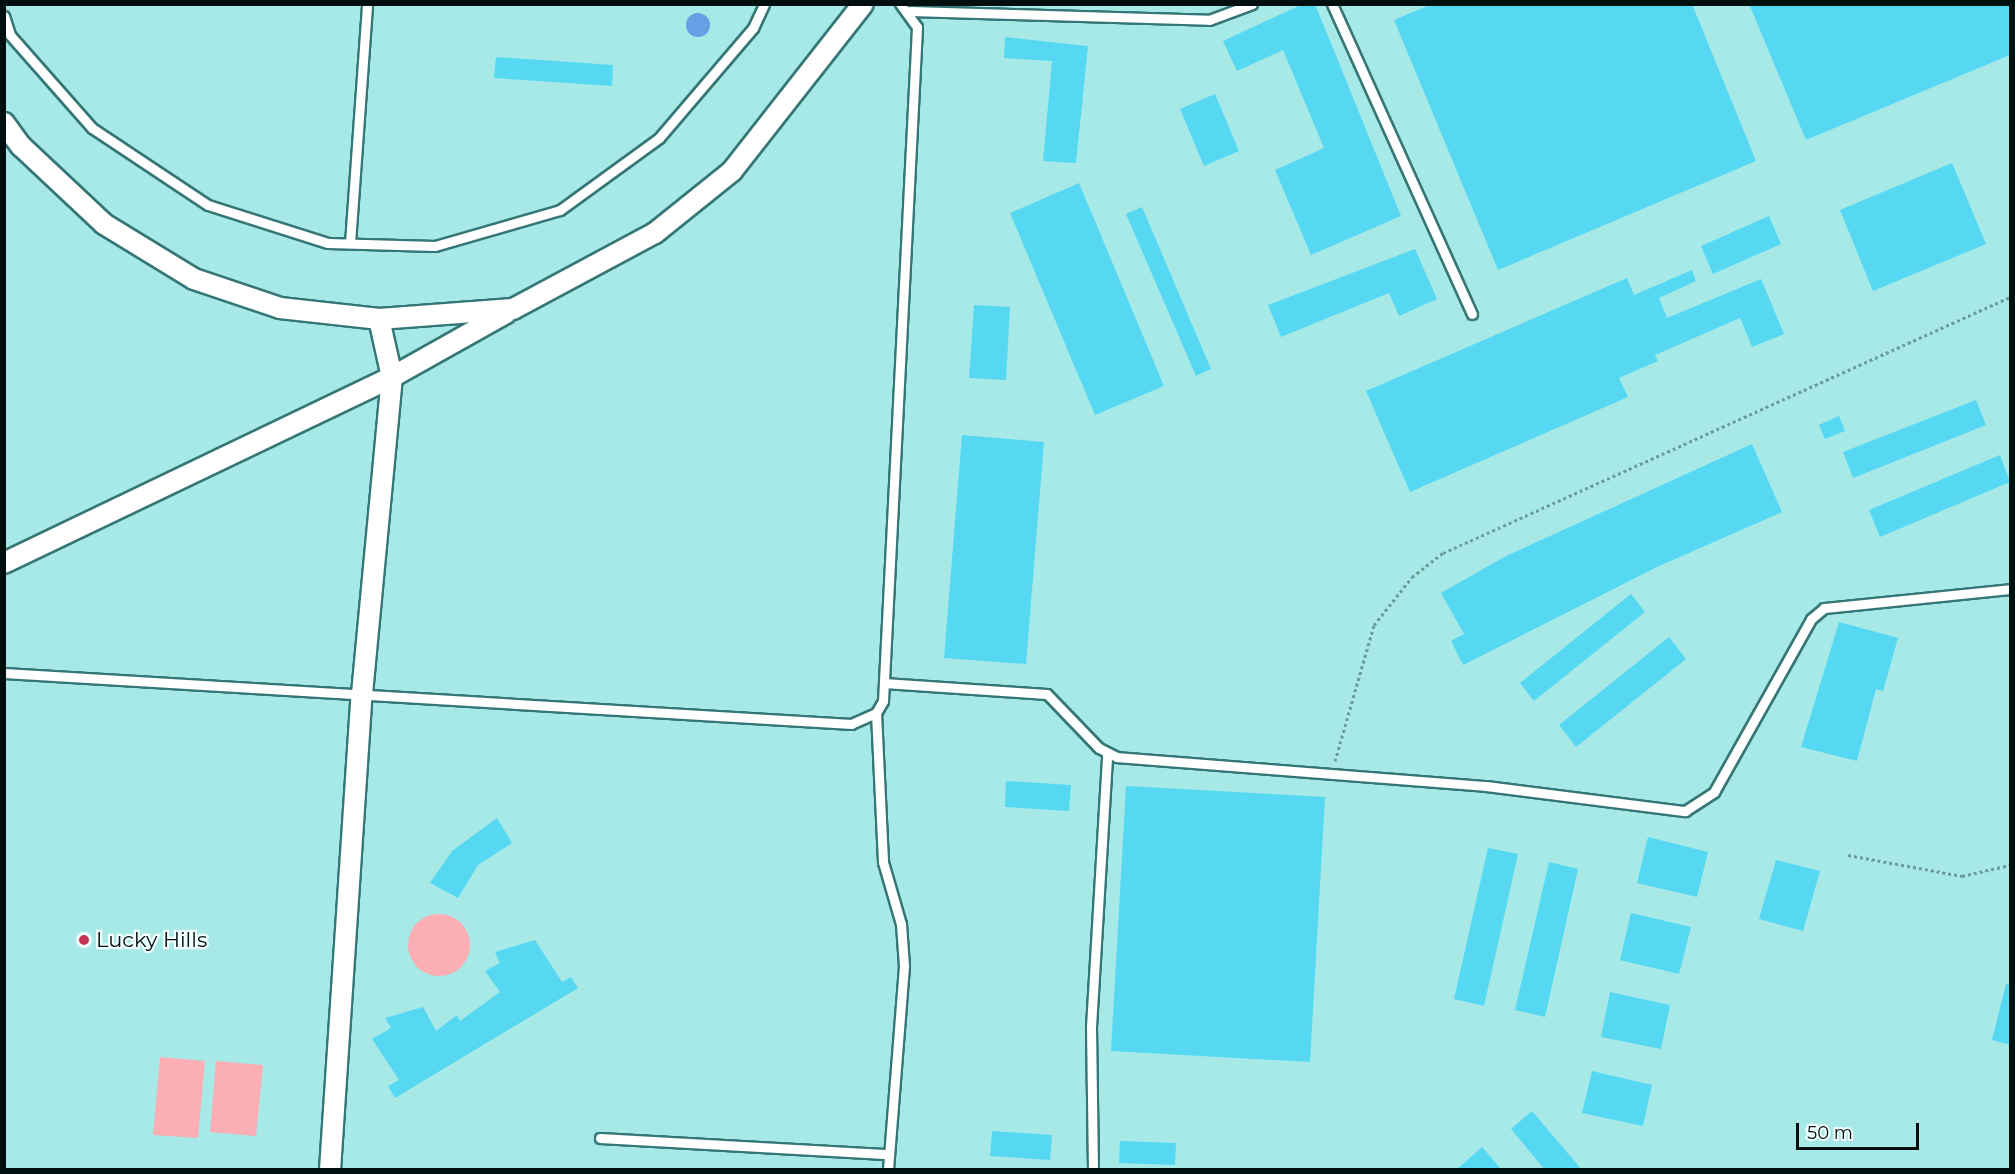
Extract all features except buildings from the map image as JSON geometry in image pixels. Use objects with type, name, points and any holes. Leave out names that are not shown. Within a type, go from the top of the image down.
[{"type":"street","points":[[4,563],[392,377],[656,233],[732,171],[863,4]]},
{"type":"street","points":[[4,123],[21,146],[104,224],[194,279],[280,308],[379,319],[513,309]]},
{"type":"street","points":[[330,1170],[362,694],[392,377],[379,319]]},
{"type":"lane","points":[[350,243],[367,4]]},
{"type":"lane","points":[[4,16],[10,35],[92,128],[208,205],[328,243],[435,246],[560,210],[659,138],[753,28],[764,4]]},
{"type":"lane","points":[[900,4],[910,10],[1209,20],[1252,4]]},
{"type":"lane","points":[[1332,4],[1472,314]]},
{"type":"lane","points":[[888,1170],[904,966],[901,924],[883,862],[876,713],[884,683],[917,27],[910,10]]},
{"type":"lane","points":[[884,683],[1047,694],[1107,754],[1332,773],[1685,811],[1714,792],[1811,619],[1824,608],[2010,589]]},
{"type":"lane","points":[[4,673],[851,724],[876,713]]},
{"type":"lane","points":[[1092,1170],[1092,1027],[1107,754]]},
{"type":"lane","points":[[600,1138],[890,1154]]},
{"type":"path","points":[[1332,773],[1360,658],[1374,625],[1412,577],[1443,553],[2010,297]]},
{"type":"path","points":[[1848,855],[1962,876],[2010,865]]},
{"type":"shaded area","points":[[439,914],[456,919],[461,923],[465,928],[470,945],[465,962],[461,967],[456,971],[439,976],[422,971],[417,967],[413,962],[408,945],[413,928],[417,923],[422,919]]},
{"type":"shaded area","points":[[160,1057],[205,1061],[198,1138],[153,1135]]},
{"type":"shaded area","points":[[216,1061],[263,1065],[256,1136],[210,1132]]},
{"type":"water","points":[[698,13],[706,17],[710,25],[706,33],[698,37],[690,33],[686,25],[690,17]]},
{"type":"place","name":"Lucky Hills","points":[[84,940]]}]
